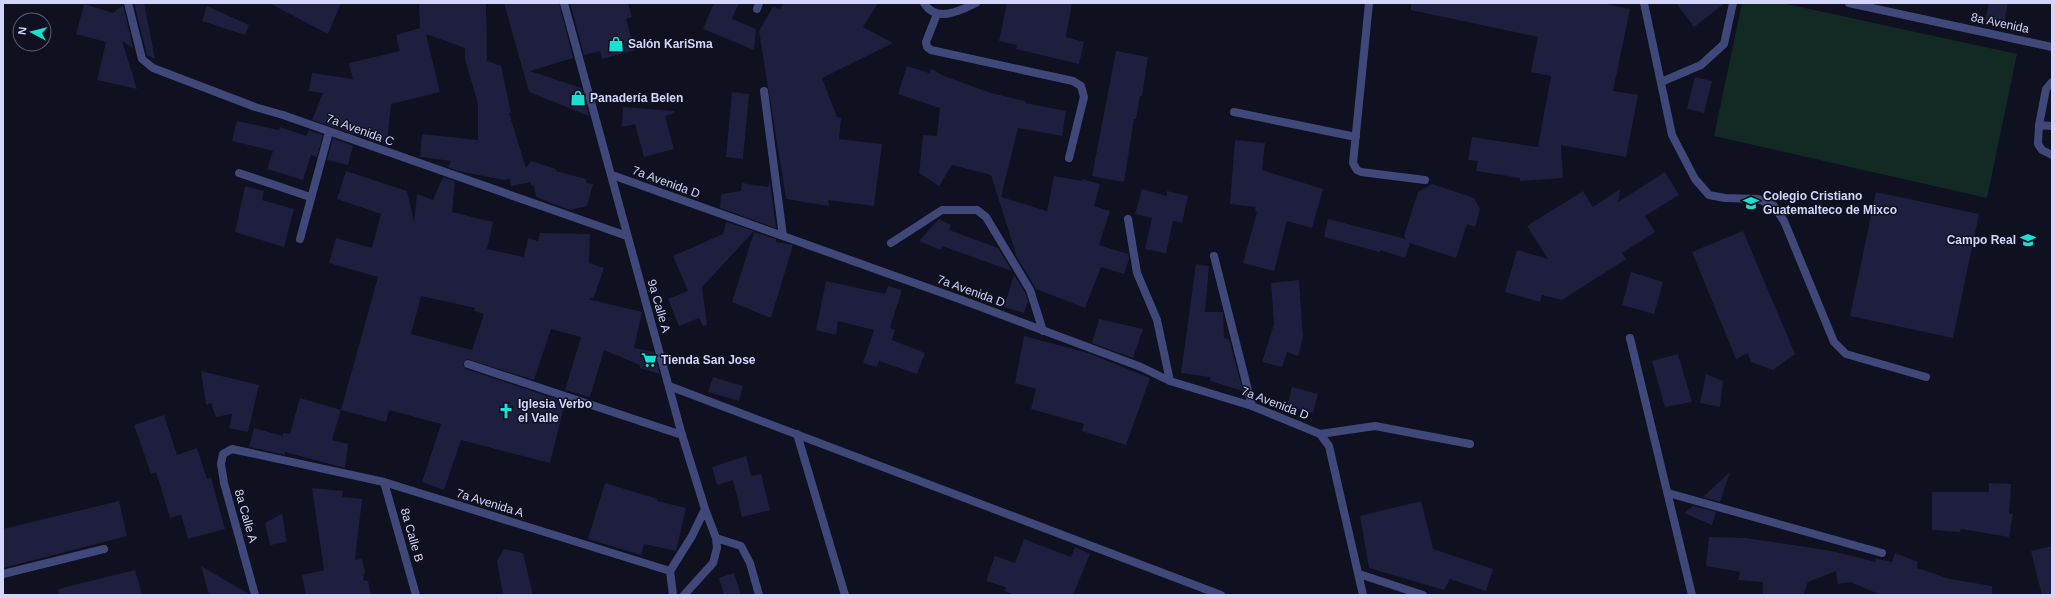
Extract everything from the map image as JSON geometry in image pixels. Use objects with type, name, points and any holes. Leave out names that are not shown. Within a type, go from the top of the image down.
[{"type":"street","name":"7a Avenida C","points":[[128,3],[140,54],[142,59],[153,68],[255,107],[283,114],[329,132],[627,236]]},
{"type":"street","name":"9a Calle A","points":[[564,3],[682,435],[705,510],[716,538]]},
{"type":"street","points":[[924,3],[926,7],[937,14],[954,14],[976,3]]},
{"type":"street","points":[[1369,3],[1353,163],[1356,170],[1425,180]]},
{"type":"street","points":[[1644,3],[1672,135],[1695,179],[1709,195],[1725,198],[1758,200],[1774,206],[1784,221],[1834,342],[1846,354],[1926,377]]},
{"type":"street","points":[[1661,82],[1701,65],[1724,44],[1733,3]]},
{"type":"street","name":"8a Avenida","points":[[1849,3],[2052,47]]},
{"type":"street","points":[[937,14],[926,42],[927,47],[931,50],[1073,80],[1081,86],[1084,98],[1070,158]]},
{"type":"street","points":[[2052,80],[2046,90],[2039,125],[2038,144],[2042,150],[2052,155]]},
{"type":"street","points":[[764,91],[784,236]]},
{"type":"street","points":[[1234,112],[1356,137]]},
{"type":"street","points":[[2039,125],[2052,126]]},
{"type":"street","points":[[300,239],[310,197],[329,132]]},
{"type":"street","points":[[239,173],[310,197]]},
{"type":"street","name":"7a Avenida D","points":[[612,175],[1043,331],[1140,367],[1170,381],[1252,406],[1320,434]]},
{"type":"street","points":[[891,243],[942,210],[977,210],[986,217],[1030,290],[1043,331]]},
{"type":"street","points":[[1128,218],[1137,273],[1157,320],[1170,381]]},
{"type":"street","points":[[1214,256],[1252,406]]},
{"type":"street","points":[[1630,338],[1692,595]]},
{"type":"street","points":[[468,364],[682,435]]},
{"type":"street","points":[[669,386],[1221,595]]},
{"type":"street","points":[[1364,595],[1329,446],[1320,434],[1375,426],[1470,444]]},
{"type":"street","points":[[797,434],[845,595]]},
{"type":"street","name":"7a Avenida A","points":[[232,449],[384,482],[670,571]]},
{"type":"street","name":"8a Calle A","points":[[232,449],[223,454],[221,464],[224,483],[255,595]]},
{"type":"street","name":"8a Calle B","points":[[384,482],[416,595]]},
{"type":"street","points":[[1668,493],[1882,553]]},
{"type":"street","points":[[673,595],[670,571],[692,536],[705,510]]},
{"type":"street","points":[[684,595],[713,563],[717,548],[716,538],[741,546],[750,563],[760,595]]},
{"type":"street","points":[[3,574],[104,549]]},
{"type":"street","points":[[1359,574],[1423,595]]},
{"type":"green space","points":[[1742,3],[1782,3],[2017,54],[1987,198],[1714,136]]},
{"type":"building","points":[[134,3],[144,3],[155,59],[147,55]]},
{"type":"building","points":[[269,3],[341,3],[328,34]]},
{"type":"building","points":[[419,3],[486,3],[487,61],[501,66],[511,113],[509,113],[526,168],[531,161],[556,169],[556,171],[586,179],[587,183],[593,184],[587,206],[570,210],[536,197],[534,185],[531,186],[531,182],[511,186],[510,179],[504,180],[458,171],[448,167],[451,161],[420,157],[422,134],[478,140],[478,104],[465,59],[465,48],[426,34],[440,92],[391,104],[387,142],[371,140],[312,120],[323,93],[309,91],[312,73],[353,79],[349,63],[400,51],[396,35],[420,28]]},
{"type":"building","points":[[504,3],[559,3],[573,58],[530,71],[581,88],[589,116],[529,92]]},
{"type":"building","points":[[570,3],[628,3],[632,17],[626,19],[635,50],[602,59],[600,51],[584,55]]},
{"type":"building","points":[[714,3],[739,3],[732,19],[756,29],[754,50],[703,29]]},
{"type":"building","points":[[784,3],[878,3],[863,27],[893,43],[822,78],[837,117],[841,118],[839,139],[882,144],[874,206],[828,200],[829,206],[786,199],[759,31],[773,7],[780,9]]},
{"type":"building","points":[[1007,3],[1072,3],[1066,37],[1084,42],[1079,64],[1016,49],[1017,45],[999,41]]},
{"type":"building","points":[[1411,3],[1602,3],[1630,9],[1613,91],[1638,95],[1626,157],[1561,145],[1563,178],[1520,181],[1520,178],[1476,171],[1478,161],[1468,160],[1472,137],[1538,147],[1551,76],[1531,72],[1538,37],[1411,10]]},
{"type":"building","points":[[1676,3],[1725,3],[1694,27]]},
{"type":"building","points":[[1989,3],[2008,3],[2004,24],[1985,20]]},
{"type":"building","points":[[84,4],[113,13],[123,5],[133,48],[122,41],[137,89],[97,80],[106,42],[76,34]]},
{"type":"building","points":[[207,6],[249,25],[245,35],[202,21]]},
{"type":"building","points":[[1116,51],[1148,57],[1142,96],[1140,96],[1136,119],[1134,119],[1124,182],[1092,176]]},
{"type":"building","points":[[907,66],[929,73],[931,69],[944,76],[991,93],[1025,101],[1025,103],[1066,111],[1062,136],[1018,128],[1001,197],[1047,211],[1054,176],[1082,181],[1082,179],[1100,184],[1094,206],[1110,211],[1099,245],[1128,254],[1129,259],[1124,274],[1101,267],[1085,308],[1036,289],[1015,254],[991,175],[952,165],[939,186],[919,173],[923,135],[937,136],[940,108],[898,94]]},
{"type":"building","points":[[1695,77],[1712,81],[1704,113],[1687,109]]},
{"type":"building","points":[[732,92],[749,94],[743,159],[726,157]]},
{"type":"building","points":[[623,107],[674,111],[674,113],[665,116],[674,149],[644,157],[635,124],[622,127]]},
{"type":"building","points":[[237,121],[279,130],[280,127],[306,136],[309,130],[323,135],[317,157],[311,155],[303,180],[267,169],[273,151],[232,141]]},
{"type":"building","points":[[333,138],[353,146],[348,165],[327,160]]},
{"type":"building","points":[[1235,140],[1265,143],[1262,170],[1323,189],[1312,228],[1287,221],[1274,271],[1243,263],[1257,212],[1255,211],[1256,207],[1230,204]]},
{"type":"building","points":[[346,171],[407,191],[414,222],[417,194],[433,200],[443,177],[455,181],[452,212],[493,222],[487,249],[524,257],[528,238],[538,241],[540,233],[590,234],[589,263],[604,268],[594,297],[588,299],[642,312],[634,348],[654,352],[660,374],[640,368],[640,365],[604,350],[590,397],[565,390],[581,337],[551,329],[534,380],[467,359],[463,365],[466,369],[565,402],[550,463],[461,440],[444,490],[422,482],[441,424],[389,410],[386,422],[341,410],[378,277],[329,263],[336,238],[372,248],[381,214],[337,199]],"holes":[[[421,296],[475,308],[474,311],[484,314],[472,350],[411,334]]]},
{"type":"building","points":[[1665,172],[1679,195],[1645,216],[1655,232],[1622,253],[1626,259],[1562,300],[1542,295],[1540,302],[1505,292],[1517,250],[1548,259],[1527,226],[1583,191],[1593,207],[1620,189],[1618,202]]},
{"type":"building","points":[[770,181],[776,228],[720,208],[721,194],[741,191],[742,183],[768,187]]},
{"type":"building","points":[[1432,184],[1474,198],[1480,209],[1475,227],[1467,224],[1456,258],[1410,243],[1405,258],[1380,250],[1380,252],[1324,237],[1328,219],[1406,239],[1404,236],[1418,192]]},
{"type":"building","points":[[245,186],[264,191],[262,200],[294,209],[284,247],[235,232]]},
{"type":"building","points":[[1142,189],[1167,196],[1167,191],[1188,196],[1182,223],[1173,221],[1166,253],[1145,249],[1152,218],[1135,214]]},
{"type":"building","points":[[1876,192],[1979,214],[1953,338],[1850,316]]},
{"type":"building","points":[[939,219],[951,225],[949,230],[998,248],[1012,271],[942,246],[941,250],[919,241]]},
{"type":"building","points":[[726,222],[754,231],[702,287],[707,325],[703,326],[699,318],[679,326],[668,299],[688,291],[673,256],[723,234]]},
{"type":"building","points":[[1743,231],[1795,354],[1773,370],[1751,362],[1748,353],[1736,359],[1692,252]]},
{"type":"building","points":[[754,232],[776,239],[776,242],[793,245],[771,318],[732,302]]},
{"type":"building","points":[[1196,264],[1209,266],[1205,312],[1223,312],[1224,338],[1229,339],[1243,391],[1210,381],[1210,377],[1181,373]]},
{"type":"building","points":[[1631,272],[1663,282],[1654,314],[1622,305]]},
{"type":"building","points":[[1014,275],[1025,292],[1028,301],[1024,313],[1004,307]]},
{"type":"building","points":[[1299,280],[1303,338],[1298,356],[1287,352],[1282,367],[1262,362],[1274,324],[1271,283]]},
{"type":"building","points":[[826,281],[885,294],[888,286],[902,290],[890,328],[895,330],[892,340],[925,353],[917,374],[879,361],[877,367],[863,363],[874,330],[838,321],[836,335],[816,330]]},
{"type":"building","points":[[1099,319],[1143,329],[1133,358],[1092,343]]},
{"type":"building","points":[[1024,336],[1088,353],[1150,378],[1126,445],[1082,431],[1084,424],[1031,409],[1036,389],[1015,383]]},
{"type":"building","points":[[1678,354],[1692,402],[1665,407],[1652,361]]},
{"type":"building","points":[[201,371],[259,385],[248,432],[229,428],[232,414],[216,417],[211,403],[206,405]]},
{"type":"building","points":[[1706,374],[1723,381],[1720,407],[1700,403]]},
{"type":"building","points":[[713,377],[743,386],[739,401],[708,392]]},
{"type":"building","points":[[1292,387],[1318,394],[1313,413],[1287,406]]},
{"type":"building","points":[[300,398],[341,410],[332,440],[348,444],[345,468],[285,452],[285,455],[249,447],[254,428],[283,436],[283,433],[290,434]]},
{"type":"building","points":[[164,415],[177,455],[197,448],[207,479],[211,478],[225,529],[188,539],[181,515],[170,518],[156,472],[151,474],[134,425]]},
{"type":"building","points":[[746,456],[751,476],[761,474],[770,510],[742,517],[733,480],[717,485],[712,467]]},
{"type":"building","points":[[1730,472],[1720,502],[1703,497]]},
{"type":"building","points":[[605,483],[658,499],[657,501],[686,508],[676,551],[644,544],[641,555],[588,539]]},
{"type":"building","points":[[1989,483],[2011,484],[2009,514],[2013,514],[2009,537],[1961,529],[1960,532],[1932,530],[1932,492],[1989,492]]},
{"type":"building","points":[[312,488],[343,491],[342,497],[362,499],[355,560],[362,559],[365,571],[363,580],[368,581],[371,595],[306,595],[302,575],[324,570]]},
{"type":"building","points":[[119,501],[127,536],[3,568],[3,529]]},
{"type":"building","points":[[1421,501],[1433,549],[1493,569],[1486,591],[1450,579],[1444,590],[1369,568],[1360,516]]},
{"type":"building","points":[[1693,506],[1716,512],[1712,525],[1684,513]]},
{"type":"building","points":[[282,514],[287,542],[270,545],[265,523]]},
{"type":"building","points":[[1709,537],[1746,538],[1832,551],[1876,562],[1875,558],[1892,562],[1895,553],[1918,562],[1917,568],[1950,579],[1992,586],[1992,595],[1881,595],[1850,582],[1838,584],[1836,571],[1808,582],[1803,595],[1763,595],[1763,582],[1738,580],[1740,572],[1706,566]]},
{"type":"building","points":[[1024,539],[1071,557],[1075,547],[1090,554],[1073,595],[1016,595],[1004,591],[1006,587],[986,581],[995,556],[1015,563]]},
{"type":"building","points":[[2052,546],[2052,595],[2042,595],[2031,551]]},
{"type":"building","points":[[504,549],[523,553],[533,595],[503,595],[497,561]]},
{"type":"building","points":[[201,566],[249,594],[249,595],[209,595]]},
{"type":"building","points":[[135,570],[142,595],[59,595],[58,589]]},
{"type":"building","points":[[734,573],[741,595],[724,595],[719,578]]},
{"type":"place","name":"Salón KariSma","points":[[616,44]]},
{"type":"place","name":"Panadería Belen","points":[[578,98]]},
{"type":"place","name":"Colegio Cristiano Guatemalteco de Mixco","points":[[1751,203]]},
{"type":"place","name":"Campo Real","points":[[2028,240]]},
{"type":"place","name":"Tienda San Jose","points":[[649,360]]},
{"type":"place","name":"Iglesia Verbo el Valle","points":[[506,411]]}]
